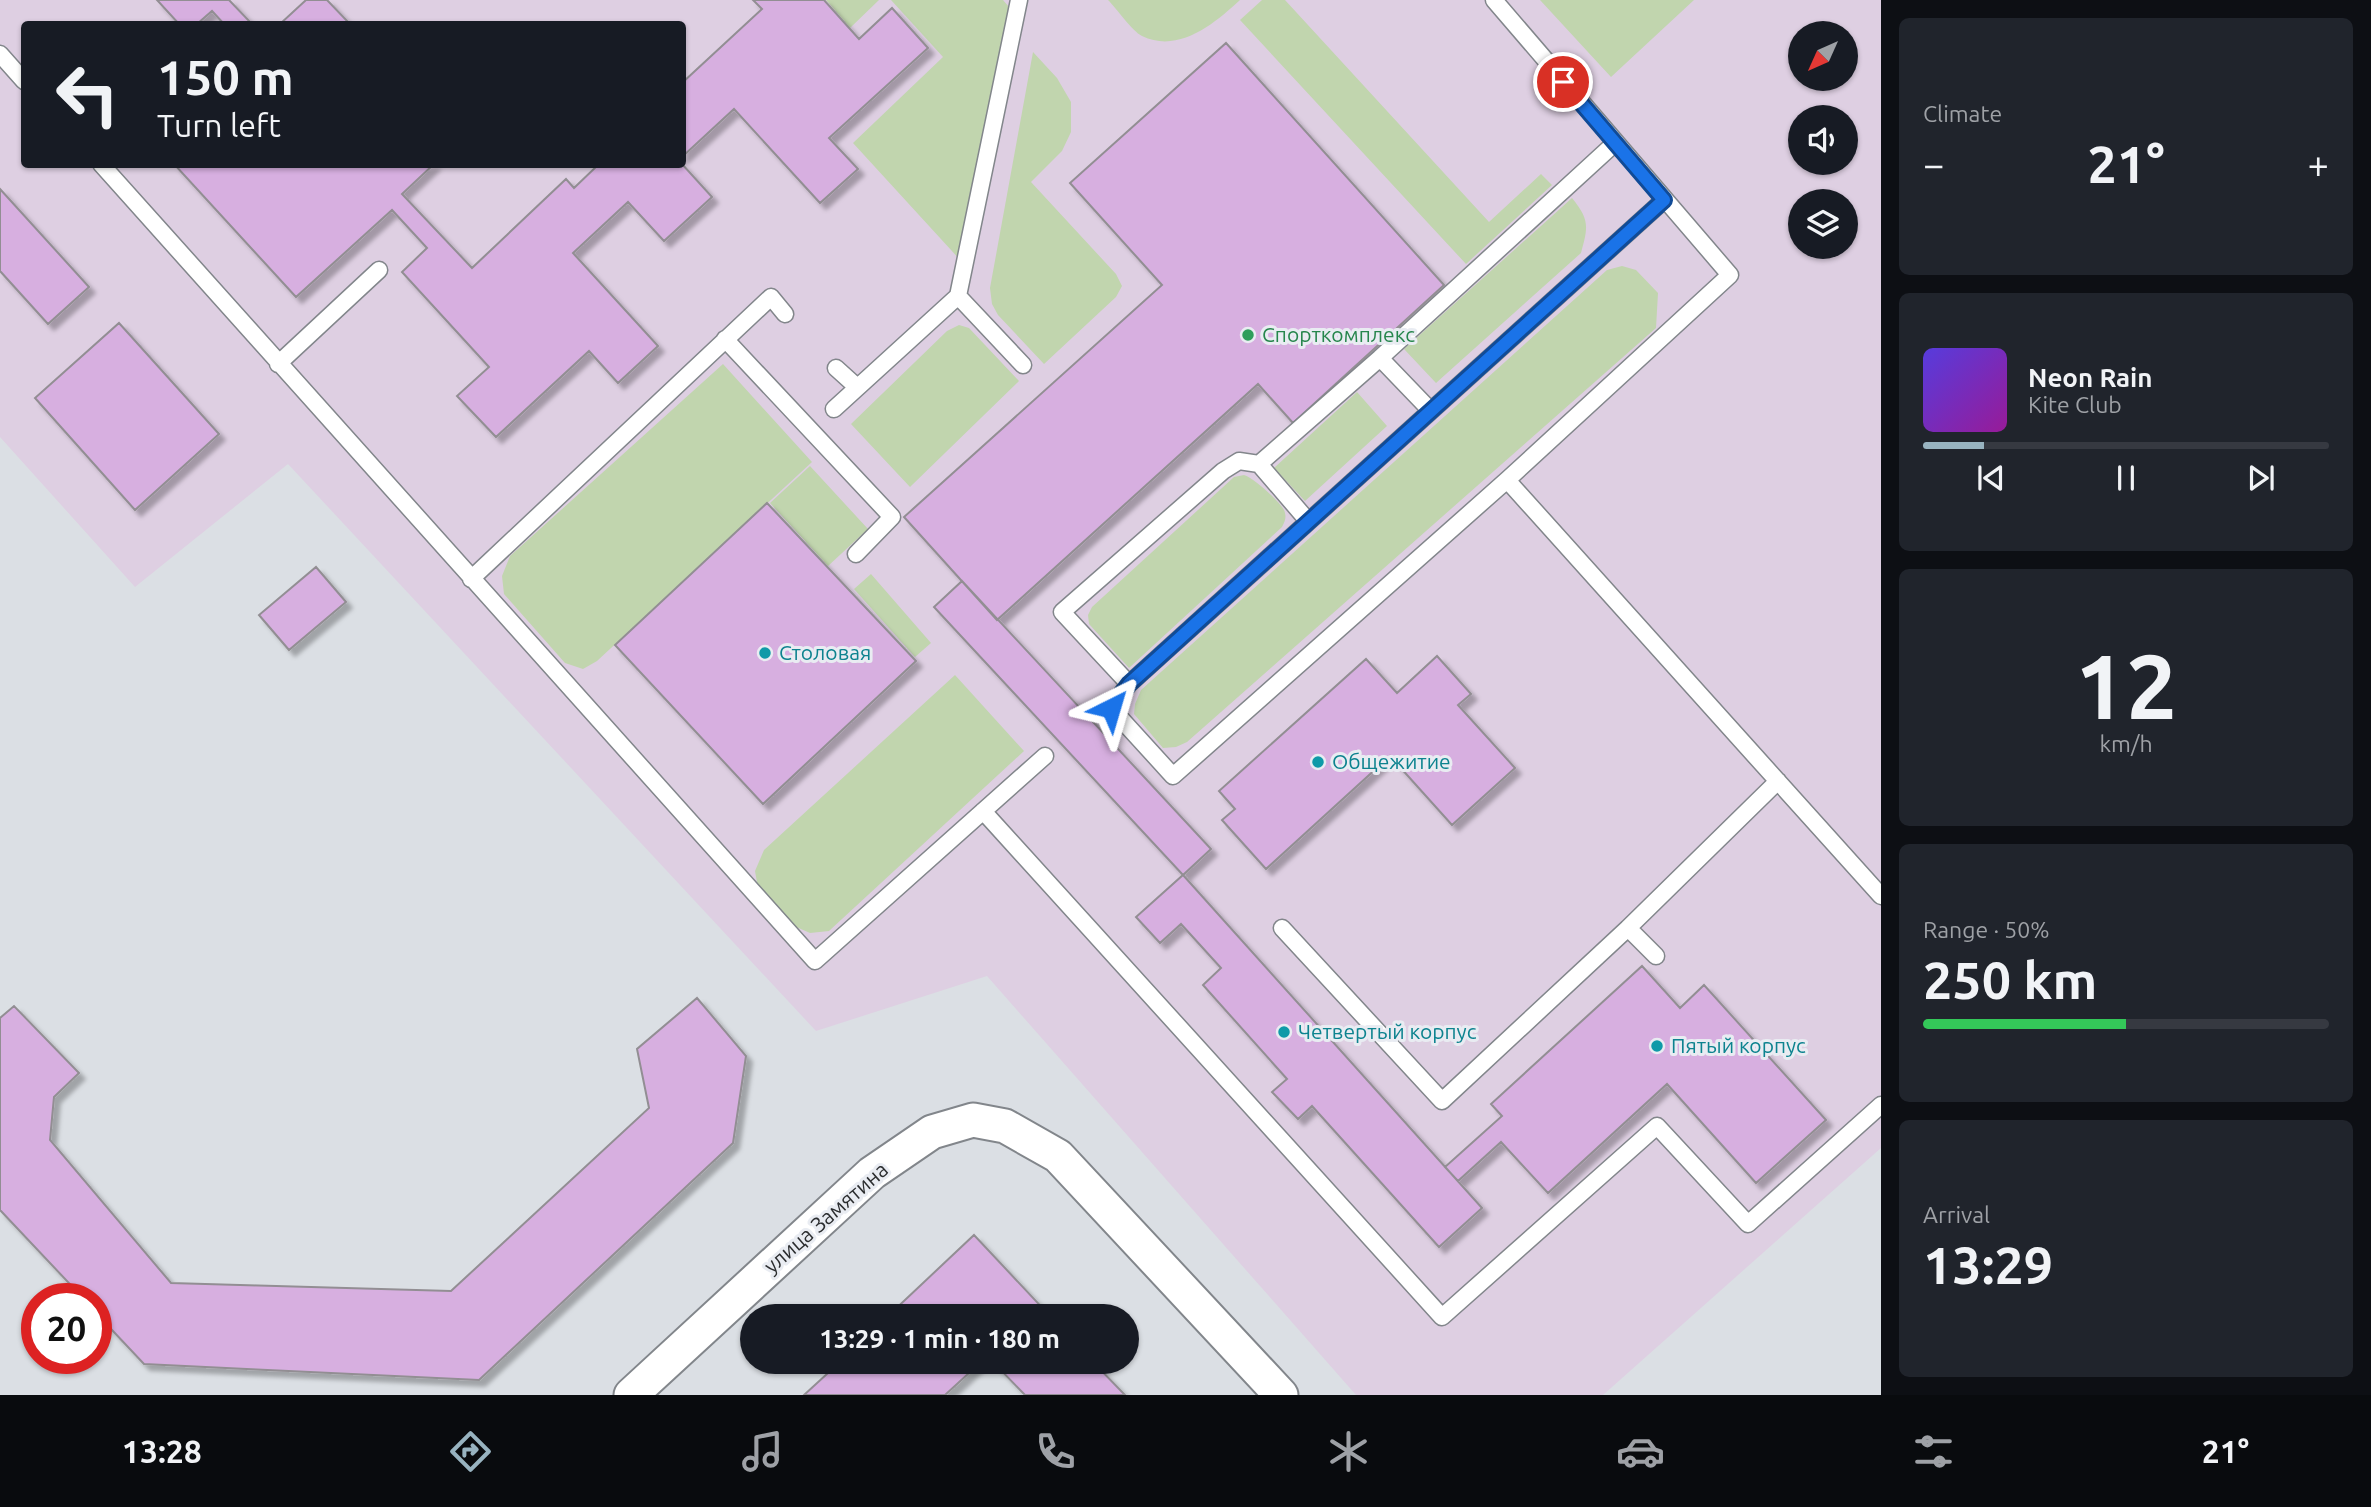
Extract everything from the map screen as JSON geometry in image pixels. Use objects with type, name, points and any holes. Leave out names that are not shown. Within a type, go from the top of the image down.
[{"type":"street","name":"улица Замятина","points":[[631,1395],[872,1173],[932,1132],[973,1120],[1006,1126],[1058,1156],[1281,1395]]},
{"type":"lane","points":[[834,409],[958,296],[1018,0]]},
{"type":"lane","points":[[1494,0],[1730,275],[1507,480],[1173,776],[1111,708],[1129,684],[1664,200]]},
{"type":"lane","points":[[0,54],[21,78]]},
{"type":"lane","points":[[1259,464],[1380,358],[1615,143]]},
{"type":"lane","points":[[106,168],[278,364],[815,961],[1045,756]]},
{"type":"lane","points":[[278,364],[379,270]]},
{"type":"lane","points":[[958,296],[1023,365]]},
{"type":"lane","points":[[471,579],[771,297],[785,314]]},
{"type":"lane","points":[[725,339],[892,517],[856,554]]},
{"type":"lane","points":[[1380,358],[1430,411]]},
{"type":"lane","points":[[836,369],[857,387]]},
{"type":"lane","points":[[1129,684],[1062,612],[1223,471],[1239,461],[1259,464],[1308,521]]},
{"type":"lane","points":[[1507,480],[1881,896]]},
{"type":"lane","points":[[1282,928],[1442,1101],[1628,928],[1778,781]]},
{"type":"lane","points":[[984,811],[1442,1317],[1657,1126],[1748,1224],[1881,1105]]},
{"type":"lane","points":[[1628,928],[1656,956]]},
{"type":"shaded area","points":[[0,0],[1881,0],[1881,1148],[1603,1395],[1356,1395],[987,976],[816,1031],[288,464],[135,587],[0,437]]},
{"type":"green space","points":[[826,0],[879,0],[850,28]]},
{"type":"green space","points":[[891,0],[1003,0],[1009,7],[962,262],[853,143],[943,57]]},
{"type":"green space","points":[[1108,0],[1240,0],[1196,33],[1183,39],[1156,41],[1138,33]]},
{"type":"green space","points":[[1262,0],[1285,0],[1489,222],[1541,174],[1552,185],[1466,264],[1240,20]]},
{"type":"green space","points":[[1540,0],[1694,0],[1611,77]]},
{"type":"green space","points":[[1033,52],[1057,78],[1071,102],[1071,132],[1062,151],[1031,182],[1116,274],[1122,286],[1116,297],[1044,364],[998,315],[992,304],[990,288]]},
{"type":"green space","points":[[1572,198],[1582,212],[1586,224],[1581,253],[1436,383],[1404,349]]},
{"type":"green space","points":[[1622,266],[1636,270],[1658,293],[1656,328],[1187,742],[1176,747],[1163,748],[1134,714],[1141,690],[1607,270]]},
{"type":"green space","points":[[959,325],[969,328],[1019,381],[910,487],[851,424],[947,331]]},
{"type":"green space","points":[[723,364],[812,462],[597,661],[583,669],[565,663],[504,594],[502,576],[510,556]]},
{"type":"green space","points":[[1357,392],[1387,426],[1305,501],[1274,468]]},
{"type":"green space","points":[[810,466],[868,529],[828,566],[770,503]]},
{"type":"green space","points":[[1244,475],[1260,485],[1284,510],[1285,521],[1282,527],[1129,668],[1089,624],[1088,615],[1092,607],[1234,477]]},
{"type":"green space","points":[[871,574],[931,643],[915,657],[854,589]]},
{"type":"green space","points":[[955,675],[1024,751],[829,931],[810,933],[794,926],[758,888],[755,871],[764,850]]},
{"type":"building","points":[[157,0],[229,0],[249,21],[221,21],[212,11],[200,21],[176,21]]},
{"type":"building","points":[[306,0],[327,0],[347,21],[283,21]]},
{"type":"building","points":[[753,0],[824,0],[859,39],[892,8],[928,48],[829,138],[858,169],[820,203],[734,109],[686,153],[686,79],[762,9]]},
{"type":"building","name":"Спорткомплекс","points":[[1226,43],[1444,285],[1293,423],[1258,384],[997,620],[904,517],[1162,285],[1070,183]]},
{"type":"building","points":[[178,168],[430,168],[402,194],[472,268],[566,179],[574,188],[595,168],[686,168],[712,197],[664,241],[628,202],[573,253],[658,346],[618,383],[589,351],[496,437],[457,396],[489,367],[402,272],[427,248],[392,210],[296,297]]},
{"type":"building","points":[[0,189],[89,287],[48,324],[0,271]]},
{"type":"building","points":[[119,323],[219,434],[135,510],[35,398]]},
{"type":"building","name":"Столовая","points":[[767,503],[916,661],[763,804],[615,645]]},
{"type":"building","points":[[316,567],[346,602],[289,650],[259,615]]},
{"type":"building","points":[[962,581],[1211,849],[1183,875],[934,607]]},
{"type":"building","name":"Общежитие","points":[[1437,656],[1471,694],[1458,705],[1515,768],[1452,825],[1390,756],[1266,869],[1222,820],[1235,809],[1219,791],[1366,659],[1397,693]]},
{"type":"building","name":"Четвертый корпус","points":[[1183,875],[1482,1208],[1439,1247],[1312,1106],[1298,1119],[1272,1092],[1287,1079],[1203,985],[1221,968],[1181,924],[1160,943],[1136,917]]},
{"type":"building","name":"Пятый корпус","points":[[1642,966],[1680,1008],[1704,985],[1826,1120],[1756,1183],[1667,1084],[1548,1193],[1501,1142],[1458,1181],[1445,1167],[1502,1116],[1491,1104]]},
{"type":"building","points":[[697,998],[746,1056],[733,1143],[479,1380],[144,1364],[112,1330],[112,1283],[69,1283],[0,1210],[0,1018],[14,1006],[79,1073],[54,1097],[50,1140],[171,1283],[451,1291],[649,1108],[637,1049]]},
{"type":"building","points":[[974,1235],[1039,1304],[901,1304]]},
{"type":"building","points":[[827,1374],[968,1374],[945,1395],[804,1395]]},
{"type":"building","points":[[1005,1374],[1105,1374],[1125,1395],[1025,1395]]},
{"type":"place","name":"Спорткомплекс","points":[[1248,335]]},
{"type":"place","name":"Столовая","points":[[765,653]]},
{"type":"place","name":"Общежитие","points":[[1318,762]]},
{"type":"place","name":"Четвертый корпус","points":[[1284,1032]]},
{"type":"place","name":"Пятый корпус","points":[[1657,1046]]},
{"type":"route","points":[[1111,708],[1129,684],[1664,200],[1563,82]]}]
